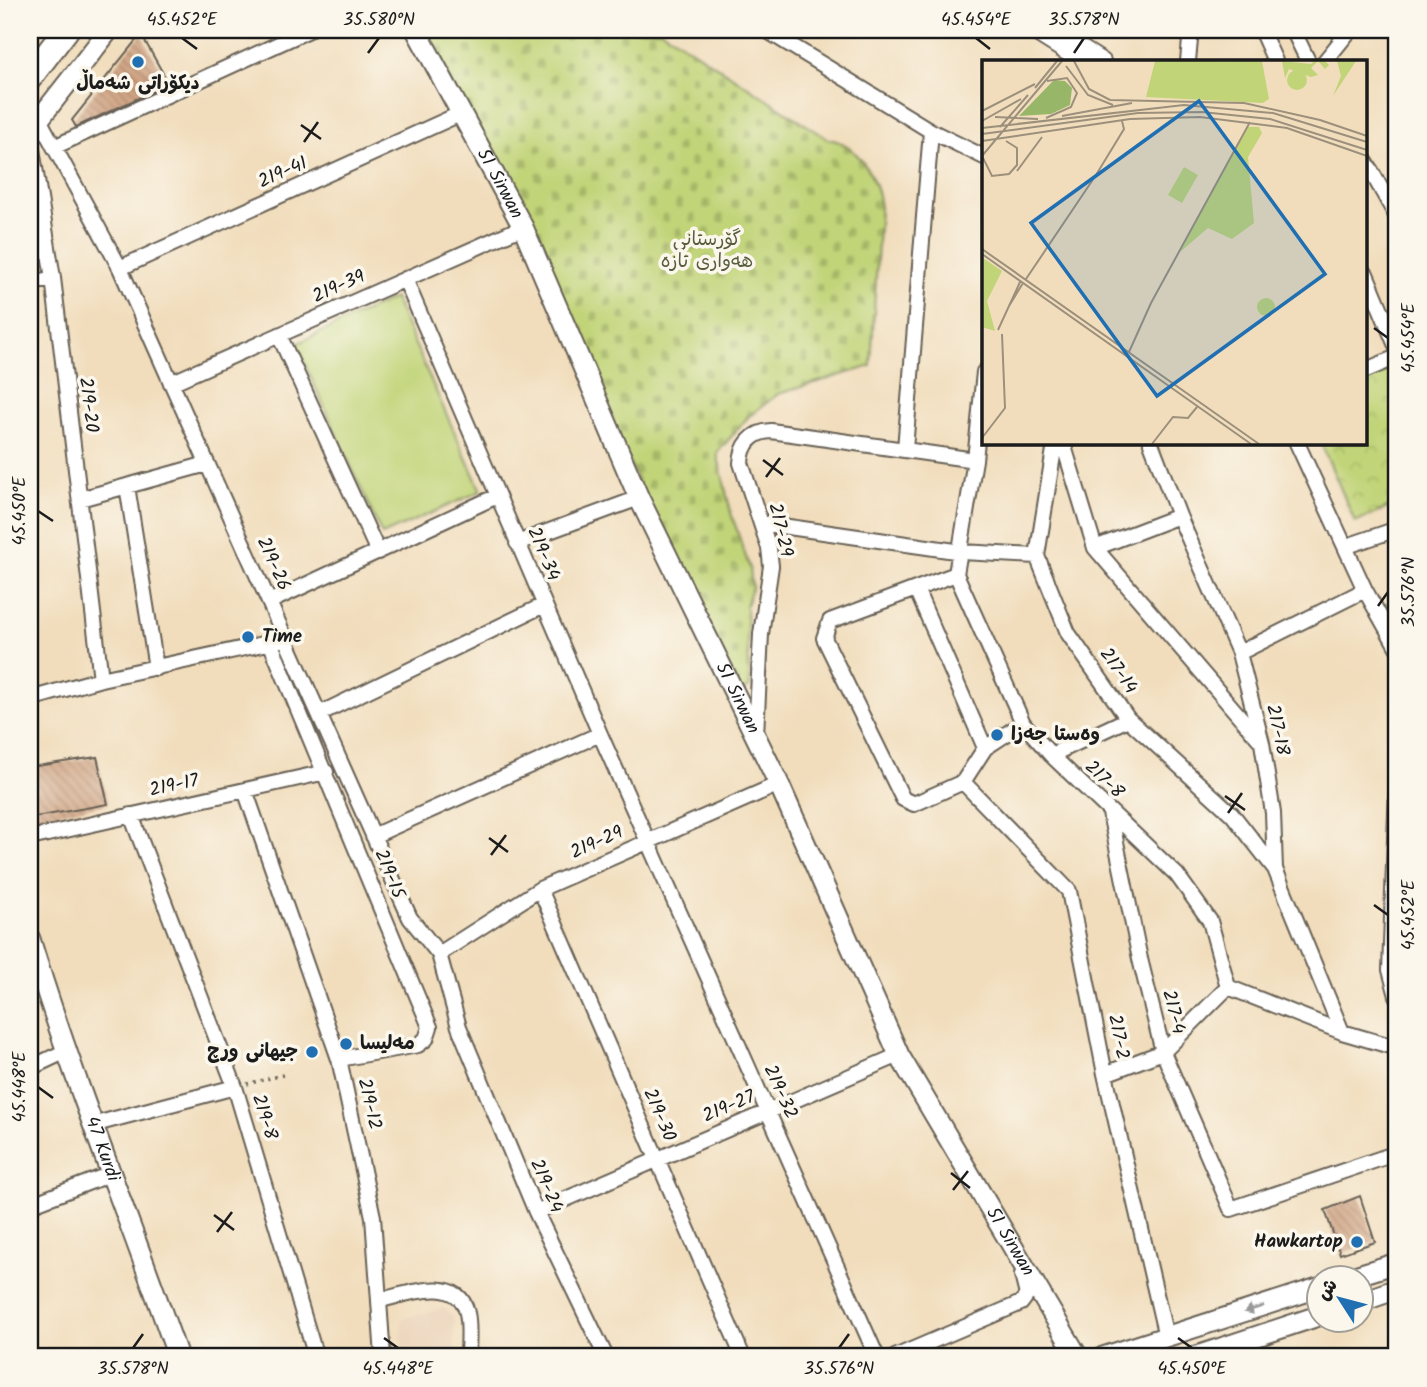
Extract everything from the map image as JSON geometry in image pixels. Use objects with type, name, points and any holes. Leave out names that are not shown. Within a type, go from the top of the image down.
[{"type":"highway","points":[[30,77],[66,30]]},
{"type":"main road","points":[[33,129],[109,30]]},
{"type":"main road","name":"51 Sirwan","points":[[416,30],[523,227],[639,498],[779,784],[899,1055],[1078,1357]]},
{"type":"main road","name":"47 Kurdi","points":[[30,939],[65,1052],[113,1173],[178,1357]]},
{"type":"main road","points":[[1374,1271],[1397,1263]]},
{"type":"main road","points":[[1374,1297],[1397,1289]]},
{"type":"main road","points":[[1104,1357],[1304,1293]]},
{"type":"main road","points":[[1208,1356],[1304,1321]]},
{"type":"street","points":[[54,147],[309,30]]},
{"type":"street","points":[[766,30],[931,131],[982,156]]},
{"type":"street","points":[[1030,30],[1077,60]]},
{"type":"street","points":[[1054,30],[1101,60]]},
{"type":"street","points":[[1188,60],[1191,30]]},
{"type":"street","points":[[1261,30],[1275,60]]},
{"type":"street","points":[[1293,30],[1308,60]]},
{"type":"street","points":[[1326,60],[1350,30]]},
{"type":"street","name":"219-41","points":[[120,268],[463,113]]},
{"type":"street","name":"219-26","points":[[33,129],[54,147],[120,268],[410,918],[439,954],[459,1027]]},
{"type":"street","name":"219-20","points":[[33,129],[101,679]]},
{"type":"street","points":[[905,449],[931,131]]},
{"type":"street","points":[[1368,165],[1397,216]]},
{"type":"street","name":"219-39","points":[[171,383],[523,227]]},
{"type":"street","points":[[30,284],[53,278]]},
{"type":"street","name":"219-34","points":[[405,279],[647,842]]},
{"type":"street","points":[[1368,279],[1397,348]]},
{"type":"street","points":[[279,335],[378,552]]},
{"type":"street","points":[[1368,369],[1397,357]]},
{"type":"street","points":[[982,392],[962,552],[956,574],[830,621],[825,628],[824,638],[904,799],[914,804],[963,782],[985,748],[1023,723]]},
{"type":"street","name":"217-29","points":[[756,738],[761,634],[771,566],[761,523],[741,463],[742,452],[759,431],[975,460]]},
{"type":"street","points":[[761,523],[962,552],[1037,556],[1055,444]]},
{"type":"street","points":[[1063,444],[1095,548],[1262,743]]},
{"type":"street","name":"217-18","points":[[1151,444],[1179,516],[1239,653],[1262,743],[1273,813],[1275,869],[1342,1032]]},
{"type":"street","points":[[1297,444],[1347,546],[1365,590],[1397,647]]},
{"type":"street","points":[[80,499],[207,464]]},
{"type":"street","points":[[127,486],[156,668]]},
{"type":"street","points":[[269,602],[497,496]]},
{"type":"street","points":[[517,542],[639,498]]},
{"type":"street","points":[[1095,548],[1179,516]]},
{"type":"street","points":[[1347,546],[1397,528]]},
{"type":"street","name":"217-14","points":[[1037,556],[1068,633],[1128,719],[1232,814],[1275,869]]},
{"type":"street","name":"217-8","points":[[956,574],[1023,723],[1051,755],[1177,875],[1210,921],[1228,987]]},
{"type":"street","points":[[916,589],[985,748]]},
{"type":"street","points":[[1239,653],[1365,590]]},
{"type":"street","points":[[319,714],[544,605]]},
{"type":"street","points":[[30,699],[101,679],[285,639]]},
{"type":"street","name":"219-15","points":[[270,642],[430,1027],[426,1039],[418,1045],[339,1059]]},
{"type":"street","points":[[1051,755],[1128,719]]},
{"type":"street","points":[[373,836],[600,734]]},
{"type":"street","name":"219-17","points":[[30,838],[326,772]]},
{"type":"street","name":"217-2","points":[[963,782],[1069,891],[1105,1074],[1166,1337]]},
{"type":"street","name":"219-29","points":[[439,954],[540,889],[779,784]]},
{"type":"street","points":[[1397,788],[1393,969],[1397,996]]},
{"type":"street","name":"219-12","points":[[245,790],[339,1059],[373,1217],[383,1357]]},
{"type":"street","name":"217-4","points":[[1110,813],[1163,1052],[1231,1209],[1397,1153]]},
{"type":"street","name":"219-8","points":[[131,815],[235,1087],[316,1357]]},
{"type":"street","name":"219-32","points":[[647,842],[877,1357]]},
{"type":"street","name":"219-30","points":[[540,889],[743,1357]]},
{"type":"street","points":[[1105,1074],[1163,1052],[1228,987],[1342,1032],[1397,1048]]},
{"type":"street","name":"219-24","points":[[459,1027],[536,1212],[606,1357]]},
{"type":"street","points":[[30,1068],[65,1052]]},
{"type":"street","name":"219-27","points":[[536,1212],[899,1055]]},
{"type":"street","points":[[92,1125],[235,1087]]},
{"type":"street","points":[[30,1205],[113,1173]]},
{"type":"street","points":[[895,1357],[1021,1303],[1027,1296],[1008,1241]]},
{"type":"street","points":[[381,1300],[440,1287],[456,1295],[467,1311],[468,1357]]},
{"type":"path","points":[[235,1087],[287,1074]]},
{"type":"shaded area","points":[[444,1308],[454,1317],[454,1357],[401,1357],[402,1319]]},
{"type":"green space","name":"گۆڕستانی هەواری تازە","points":[[424,30],[661,30],[828,139],[849,148],[870,175],[880,207],[871,366],[778,394],[748,417],[717,453],[731,513],[750,569],[752,587],[746,606],[750,686],[738,696],[726,687],[511,187],[495,155],[482,143]]},
{"type":"green space","points":[[394,298],[481,491],[382,535],[296,344]]},
{"type":"green space","points":[[1392,368],[1397,379],[1397,504],[1355,522],[1321,444],[1368,444],[1368,378]]},
{"type":"building","name":"دیکۆراتی شەماڵ","points":[[141,34],[169,84],[76,127],[72,120]]},
{"type":"building","points":[[97,757],[108,804],[30,818],[30,767]]},
{"type":"building","points":[[1360,1196],[1375,1242],[1340,1254],[1325,1210]]},
{"type":"place","name":"دیکۆراتی شەماڵ","points":[[138,62]]},
{"type":"place","name":"Time","points":[[248,637]]},
{"type":"place","name":"وەستا جەزا","points":[[997,735]]},
{"type":"place","name":"مەلیسا","points":[[346,1044]]},
{"type":"place","name":"جیهانی ورچ","points":[[312,1052]]},
{"type":"place","name":"Hawkartop","points":[[1357,1242]]}]
